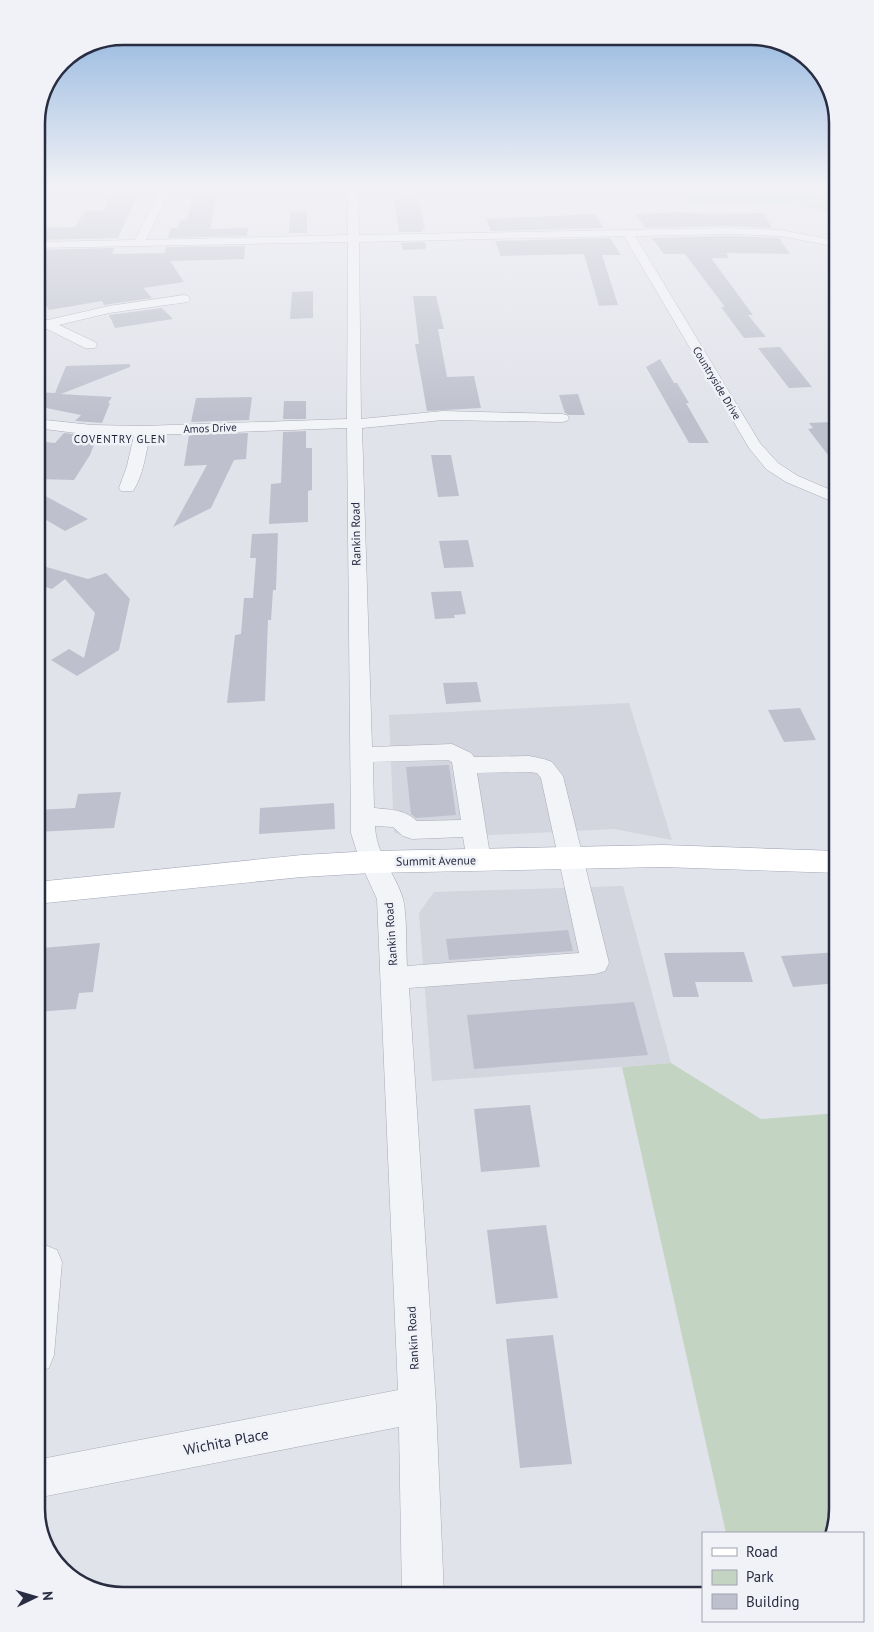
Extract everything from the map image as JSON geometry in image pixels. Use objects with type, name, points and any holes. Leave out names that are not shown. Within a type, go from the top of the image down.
[{"type":"main road","name":"Summit Avenue","points":[[45,892],[302,866],[372,862],[663,856],[829,862]]},
{"type":"street","name":"Rankin Road","points":[[353,262],[354,424],[363,833],[372,862],[390,900],[417,1405],[423,1587]]},
{"type":"street","name":"Countryside Drive","points":[[645,262],[754,445],[772,466],[792,479],[829,495]]},
{"type":"street","points":[[45,323],[99,312],[184,299]]},
{"type":"street","points":[[45,326],[90,345]]},
{"type":"street","name":"Amos Drive","points":[[45,424],[92,430],[143,430],[354,424],[372,423],[409,416],[472,414],[523,418],[562,418]]},
{"type":"street","points":[[127,488],[135,466],[143,430]]},
{"type":"street","points":[[362,755],[452,752],[463,758],[479,861]]},
{"type":"street","points":[[394,978],[595,964],[552,776],[544,767],[529,764],[464,765]]},
{"type":"street","points":[[363,816],[399,819],[412,830],[474,828]]},
{"type":"street","name":"Wichita Place","points":[[45,1477],[417,1405]]},
{"type":"shaded area","points":[[629,703],[672,840],[614,829],[410,839],[394,832],[389,715]]},
{"type":"shaded area","points":[[623,886],[671,1063],[432,1081],[419,913],[434,892]]},
{"type":"green space","points":[[671,1063],[761,1119],[829,1114],[829,1509],[825,1532],[726,1532],[622,1067]]},
{"type":"building","points":[[45,262],[171,262],[184,282],[143,288],[152,298],[104,305],[102,301],[49,310],[45,304]]},
{"type":"building","points":[[586,262],[604,262],[618,305],[599,306]]},
{"type":"building","points":[[691,262],[714,262],[753,315],[748,315],[766,337],[744,338],[721,307],[725,307]]},
{"type":"building","points":[[313,291],[313,318],[290,319],[292,292]]},
{"type":"building","points":[[413,296],[436,296],[444,329],[438,329],[447,377],[474,376],[481,408],[427,411],[415,344],[419,344]]},
{"type":"building","points":[[162,308],[173,319],[115,328],[109,315]]},
{"type":"building","points":[[780,347],[812,387],[789,388],[758,348]]},
{"type":"building","points":[[660,359],[674,383],[677,383],[689,403],[686,403],[709,443],[689,443],[646,367]]},
{"type":"building","points":[[130,364],[130,367],[61,394],[112,397],[108,403],[110,403],[102,423],[75,421],[81,415],[45,408],[45,392],[55,393],[66,366]]},
{"type":"building","points":[[578,394],[585,415],[569,415],[565,413],[559,395]]},
{"type":"building","points":[[252,397],[249,420],[191,422],[196,398]]},
{"type":"building","points":[[284,401],[306,401],[306,419],[283,419]]},
{"type":"building","points":[[829,422],[829,456],[808,429],[813,428],[809,423]]},
{"type":"building","points":[[306,431],[306,448],[312,448],[312,490],[308,491],[308,522],[269,524],[271,484],[281,483],[283,432]]},
{"type":"building","points":[[64,433],[97,437],[90,455],[74,480],[45,479],[45,442],[55,443]]},
{"type":"building","points":[[248,433],[246,459],[234,460],[211,508],[173,527],[207,465],[184,466],[189,435]]},
{"type":"building","points":[[431,455],[451,455],[459,496],[438,497]]},
{"type":"building","points":[[45,496],[88,519],[65,531],[45,519]]},
{"type":"building","points":[[278,533],[276,590],[273,590],[271,620],[268,620],[265,701],[227,703],[235,635],[241,634],[244,598],[253,598],[256,558],[250,558],[252,534]]},
{"type":"building","points":[[468,540],[474,567],[444,568],[439,541]]},
{"type":"building","points":[[45,567],[88,579],[106,573],[130,599],[119,650],[77,676],[51,660],[69,649],[84,658],[95,613],[65,579],[52,589],[45,587]]},
{"type":"building","points":[[461,591],[466,614],[454,615],[455,618],[435,619],[431,592]]},
{"type":"building","points":[[477,682],[481,702],[446,704],[443,683]]},
{"type":"building","points":[[800,708],[816,740],[784,742],[768,710]]},
{"type":"building","points":[[449,765],[456,815],[416,818],[411,814],[406,767]]},
{"type":"building","points":[[121,792],[114,828],[45,832],[45,810],[75,808],[78,794]]},
{"type":"building","points":[[334,803],[335,829],[259,834],[260,808]]},
{"type":"building","points":[[568,930],[573,951],[449,960],[446,939]]},
{"type":"building","points":[[100,943],[93,992],[79,993],[76,1009],[45,1011],[45,948]]},
{"type":"building","points":[[744,952],[753,982],[695,982],[699,997],[673,997],[664,953]]},
{"type":"building","points":[[829,953],[829,984],[793,987],[781,956]]},
{"type":"building","points":[[634,1002],[648,1055],[474,1069],[467,1015]]},
{"type":"building","points":[[530,1105],[540,1167],[481,1172],[474,1109]]},
{"type":"building","points":[[546,1225],[558,1298],[496,1304],[487,1230]]},
{"type":"building","points":[[553,1335],[572,1464],[520,1468],[506,1339]]},
{"type":"district","name":"COVENTRY GLEN","points":[[120,439]]}]
